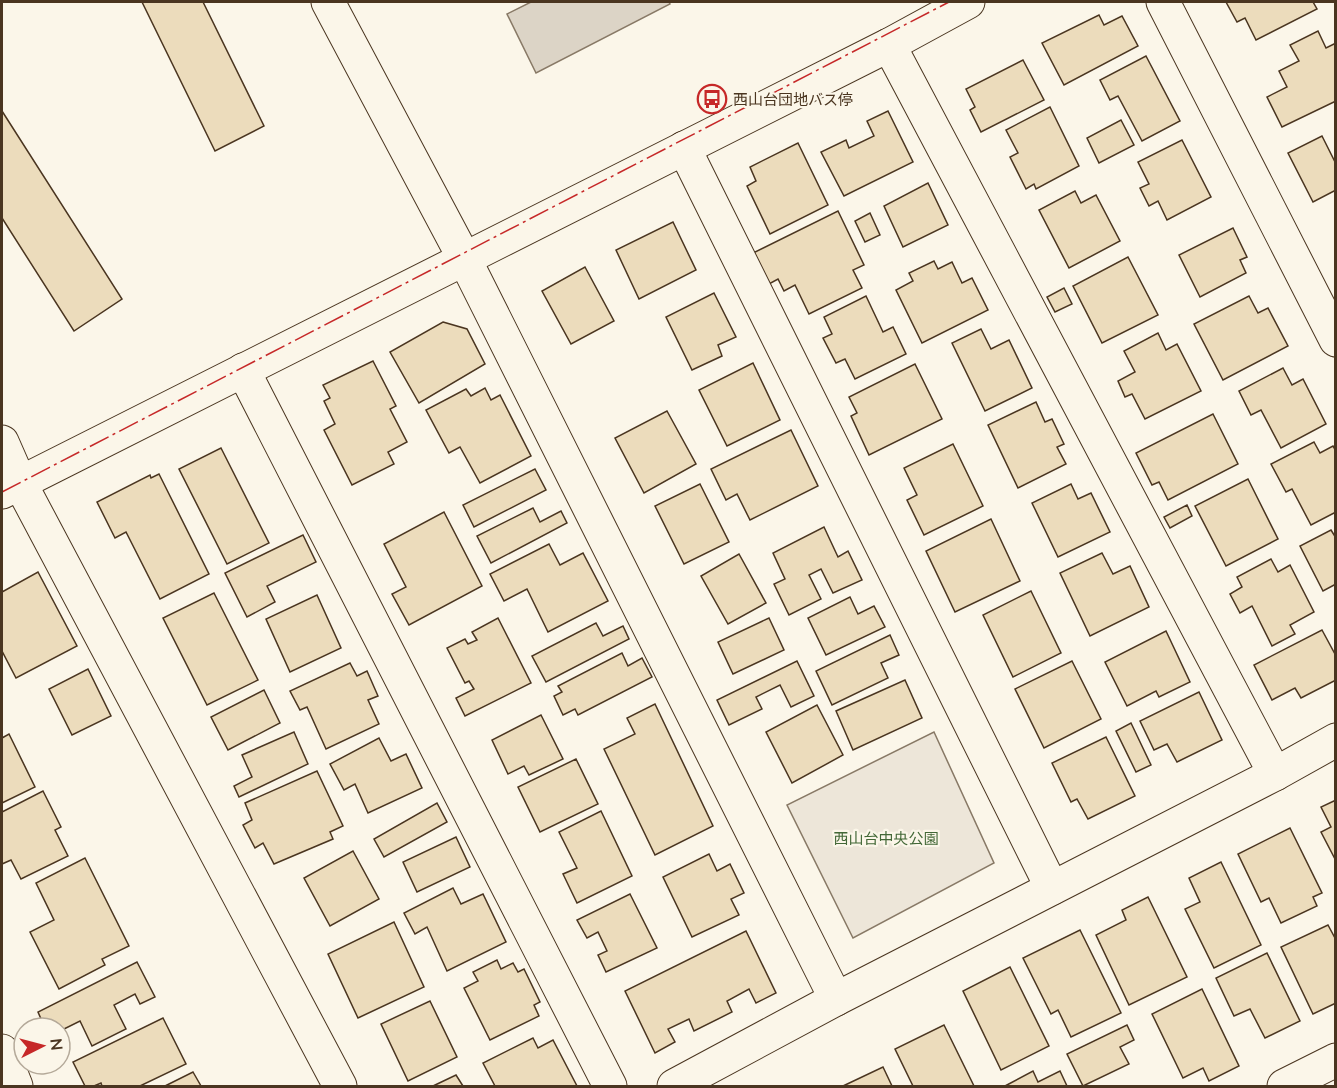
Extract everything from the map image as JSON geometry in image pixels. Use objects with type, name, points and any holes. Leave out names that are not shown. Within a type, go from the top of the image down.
[{"type":"street","points":[[328,2],[464,258],[836,999]]},
{"type":"street","points":[[11,487],[889,45],[968,2]]},
{"type":"street","points":[[1162,2],[1335,340]]},
{"type":"street","points":[[889,45],[1275,774]]},
{"type":"street","points":[[684,148],[1052,888]]},
{"type":"street","points":[[243,370],[610,1086]]},
{"type":"street","points":[[2,442],[11,487],[340,1086]]},
{"type":"street","points":[[674,1086],[836,999],[1275,774],[1335,740]]},
{"type":"street","points":[[2,1051],[16,1086]]},
{"type":"street","points":[[1284,1086],[1335,1060]]},
{"type":"green space","name":"西山台中央公園","points":[[934,732],[994,863],[853,938],[787,805]]},
{"type":"shaded area","points":[[531,2],[669,2],[670,4],[536,73],[507,14]]},
{"type":"building","points":[[142,2],[203,2],[264,126],[215,151]]},
{"type":"building","points":[[1226,2],[1313,2],[1317,9],[1256,40],[1245,18],[1237,22]]},
{"type":"building","points":[[1099,15],[1104,25],[1122,16],[1138,46],[1064,85],[1042,43]]},
{"type":"building","points":[[1318,31],[1326,48],[1336,43],[1336,101],[1282,127],[1267,97],[1287,87],[1279,71],[1299,61],[1290,45]]},
{"type":"building","points":[[1146,56],[1180,121],[1142,141],[1118,96],[1110,100],[1100,80]]},
{"type":"building","points":[[1023,60],[1044,100],[981,132],[970,110],[975,107],[966,89]]},
{"type":"building","points":[[1050,107],[1079,166],[1036,189],[1034,184],[1026,189],[1010,157],[1018,153],[1006,130]]},
{"type":"building","points":[[2,111],[122,299],[74,331],[2,218]]},
{"type":"building","points":[[888,111],[913,162],[844,196],[821,152],[846,140],[849,148],[874,136],[867,121]]},
{"type":"building","points":[[1121,120],[1134,145],[1099,163],[1087,138]]},
{"type":"building","points":[[1322,136],[1336,164],[1336,190],[1313,202],[1288,153]]},
{"type":"building","points":[[1182,140],[1211,197],[1167,220],[1158,201],[1149,206],[1140,188],[1149,184],[1138,162]]},
{"type":"building","points":[[798,143],[828,205],[770,234],[747,186],[756,181],[750,167]]},
{"type":"building","points":[[928,183],[948,225],[903,247],[884,206]]},
{"type":"building","points":[[1075,191],[1081,203],[1096,195],[1120,241],[1069,268],[1039,210]]},
{"type":"building","points":[[838,211],[864,265],[853,270],[862,288],[809,314],[795,285],[784,291],[778,279],[769,284],[753,253]]},
{"type":"building","points":[[870,213],[880,235],[865,242],[855,221]]},
{"type":"building","points":[[673,222],[696,270],[639,299],[616,250]]},
{"type":"building","points":[[1233,228],[1247,257],[1240,260],[1246,273],[1200,297],[1179,255]]},
{"type":"building","points":[[1128,257],[1158,315],[1102,343],[1073,286]]},
{"type":"building","points":[[934,261],[938,269],[952,262],[962,283],[972,278],[988,310],[922,343],[896,290],[913,281],[909,273]]},
{"type":"building","points":[[585,267],[614,321],[571,344],[542,291]]},
{"type":"building","points":[[1064,288],[1072,304],[1055,312],[1047,297]]},
{"type":"building","points":[[714,293],[736,337],[718,345],[722,356],[692,370],[666,317]]},
{"type":"building","points":[[866,296],[883,332],[893,327],[906,354],[855,379],[845,359],[836,363],[823,338],[832,334],[824,317]]},
{"type":"building","points":[[1249,296],[1258,313],[1268,308],[1288,346],[1223,380],[1194,324]]},
{"type":"building","points":[[443,322],[467,329],[485,364],[419,403],[390,352]]},
{"type":"building","points":[[981,329],[991,349],[1009,340],[1032,388],[985,411],[952,343]]},
{"type":"building","points":[[1158,333],[1166,350],[1177,344],[1201,391],[1145,419],[1132,394],[1125,397],[1118,381],[1135,372],[1124,351]]},
{"type":"building","points":[[373,361],[396,406],[390,409],[407,442],[388,452],[394,464],[352,485],[324,430],[335,424],[324,401],[330,398],[323,385]]},
{"type":"building","points":[[753,363],[780,420],[727,446],[699,390]]},
{"type":"building","points":[[915,364],[942,419],[869,455],[851,416],[857,413],[849,397]]},
{"type":"building","points":[[1283,368],[1292,385],[1303,379],[1326,424],[1281,448],[1261,410],[1251,415],[1239,391]]},
{"type":"building","points":[[485,388],[491,400],[500,395],[531,456],[480,483],[460,447],[449,453],[426,410],[466,389],[471,396]]},
{"type":"building","points":[[1036,402],[1045,422],[1052,419],[1064,444],[1057,447],[1066,464],[1018,488],[988,425]]},
{"type":"building","points":[[667,411],[696,464],[644,493],[615,438]]},
{"type":"building","points":[[1213,414],[1238,464],[1168,500],[1159,482],[1152,485],[1136,453]]},
{"type":"building","points":[[791,430],[818,486],[750,520],[737,494],[726,500],[711,469]]},
{"type":"building","points":[[1314,442],[1320,453],[1333,446],[1336,451],[1336,512],[1311,525],[1292,489],[1286,492],[1271,464]]},
{"type":"building","points":[[953,444],[983,506],[924,535],[907,500],[917,495],[904,468]]},
{"type":"building","points":[[221,448],[269,543],[227,564],[179,469]]},
{"type":"building","points":[[535,469],[546,490],[474,527],[463,505]]},
{"type":"building","points":[[159,474],[209,574],[160,599],[126,532],[115,538],[97,502],[150,475],[151,478]]},
{"type":"building","points":[[1248,479],[1278,539],[1226,566],[1195,506]]},
{"type":"building","points":[[700,484],[729,542],[684,564],[655,506]]},
{"type":"building","points":[[1071,484],[1078,499],[1091,493],[1110,532],[1058,557],[1032,503]]},
{"type":"building","points":[[1187,505],[1192,516],[1170,528],[1164,517]]},
{"type":"building","points":[[533,508],[540,522],[561,511],[567,523],[491,563],[477,536]]},
{"type":"building","points":[[444,512],[482,586],[409,625],[392,594],[406,587],[384,544]]},
{"type":"building","points":[[991,519],[1020,581],[955,612],[926,551]]},
{"type":"building","points":[[824,527],[838,557],[848,551],[862,580],[833,593],[821,569],[809,575],[821,599],[789,615],[774,584],[785,579],[773,553]]},
{"type":"building","points":[[1331,530],[1336,538],[1336,584],[1323,591],[1300,546]]},
{"type":"building","points":[[303,535],[316,562],[267,586],[275,602],[247,617],[225,573]]},
{"type":"building","points":[[549,544],[560,565],[583,553],[608,601],[548,632],[527,589],[504,601],[490,574]]},
{"type":"building","points":[[1102,553],[1113,574],[1130,566],[1149,607],[1090,636],[1060,573]]},
{"type":"building","points":[[739,554],[766,603],[728,624],[701,576]]},
{"type":"building","points":[[1271,559],[1278,572],[1290,565],[1314,612],[1290,625],[1295,634],[1272,646],[1252,606],[1240,613],[1230,594],[1242,587],[1237,577]]},
{"type":"building","points":[[38,572],[77,646],[16,678],[2,651],[2,592]]},
{"type":"building","points":[[1031,591],[1061,653],[1013,677],[983,615]]},
{"type":"building","points":[[214,593],[258,680],[207,705],[163,618]]},
{"type":"building","points":[[317,595],[341,648],[290,672],[266,619]]},
{"type":"building","points":[[850,597],[858,614],[874,606],[885,627],[826,655],[808,618]]},
{"type":"building","points":[[498,618],[531,683],[465,716],[456,698],[474,689],[469,681],[465,683],[447,648],[465,639],[468,644],[477,640],[472,632]]},
{"type":"building","points":[[769,618],[784,650],[733,674],[718,642]]},
{"type":"building","points":[[596,623],[603,636],[623,626],[629,639],[546,682],[532,656]]},
{"type":"building","points":[[1322,630],[1336,656],[1336,680],[1301,698],[1295,688],[1272,700],[1254,665]]},
{"type":"building","points":[[1166,631],[1190,682],[1159,697],[1156,691],[1127,706],[1105,662]]},
{"type":"building","points":[[890,635],[899,655],[881,663],[888,678],[832,705],[816,671]]},
{"type":"building","points":[[622,653],[628,666],[642,658],[652,677],[578,715],[575,709],[563,715],[554,696],[562,692],[558,686]]},
{"type":"building","points":[[797,661],[814,696],[791,707],[780,685],[756,697],[762,709],[729,725],[717,700]]},
{"type":"building","points":[[1072,661],[1101,719],[1044,748],[1015,689]]},
{"type":"building","points":[[350,663],[357,676],[367,671],[378,696],[368,700],[379,724],[326,749],[307,707],[300,710],[290,691]]},
{"type":"building","points":[[88,669],[111,716],[72,735],[49,689]]},
{"type":"building","points":[[905,680],[922,718],[853,750],[836,711]]},
{"type":"building","points":[[264,690],[280,723],[228,750],[211,717]]},
{"type":"building","points":[[1199,692],[1222,740],[1177,762],[1167,744],[1154,750],[1140,721]]},
{"type":"building","points":[[655,704],[713,826],[655,855],[604,749],[635,734],[627,718]]},
{"type":"building","points":[[817,705],[843,755],[792,783],[766,732]]},
{"type":"building","points":[[541,715],[563,759],[529,775],[524,766],[508,774],[492,740]]},
{"type":"building","points":[[1131,723],[1151,765],[1136,772],[1116,731]]},
{"type":"building","points":[[294,732],[308,764],[239,797],[234,786],[252,777],[242,755]]},
{"type":"building","points":[[9,734],[35,787],[2,803],[2,738]]},
{"type":"building","points":[[1106,737],[1135,796],[1088,819],[1077,799],[1071,802],[1052,763]]},
{"type":"building","points":[[379,738],[391,761],[406,754],[422,788],[368,813],[355,784],[344,790],[330,764]]},
{"type":"building","points":[[576,759],[598,804],[540,832],[518,787]]},
{"type":"building","points":[[317,771],[343,826],[330,832],[333,839],[274,864],[263,843],[255,848],[243,825],[252,820],[245,803]]},
{"type":"building","points":[[43,791],[61,827],[55,830],[68,856],[21,879],[11,860],[2,864],[2,812]]},
{"type":"building","points":[[1336,800],[1336,861],[1321,832],[1331,827],[1321,807]]},
{"type":"building","points":[[437,803],[447,822],[384,857],[374,839]]},
{"type":"building","points":[[601,811],[632,876],[577,903],[563,874],[577,868],[559,832]]},
{"type":"building","points":[[1290,828],[1322,893],[1313,897],[1317,906],[1281,923],[1269,898],[1261,902],[1238,854]]},
{"type":"building","points":[[456,837],[470,867],[417,892],[403,862]]},
{"type":"building","points":[[353,851],[379,899],[330,926],[304,878]]},
{"type":"building","points":[[709,854],[717,871],[730,864],[744,893],[731,899],[739,915],[692,937],[663,877]]},
{"type":"building","points":[[85,858],[129,946],[102,959],[105,965],[59,989],[30,932],[54,920],[36,883]]},
{"type":"building","points":[[1221,862],[1261,945],[1214,968],[1185,909],[1200,902],[1189,878]]},
{"type":"building","points":[[453,888],[461,904],[483,894],[506,942],[447,971],[427,927],[415,934],[404,913]]},
{"type":"building","points":[[630,894],[657,948],[606,972],[598,955],[607,951],[598,932],[587,938],[577,920]]},
{"type":"building","points":[[1148,897],[1187,977],[1129,1005],[1096,935],[1126,920],[1122,910]]},
{"type":"building","points":[[394,922],[424,987],[358,1018],[328,954]]},
{"type":"building","points":[[1328,925],[1336,940],[1336,1003],[1313,1014],[1281,947]]},
{"type":"building","points":[[1080,930],[1121,1013],[1071,1037],[1058,1010],[1051,1014],[1023,958]]},
{"type":"building","points":[[746,931],[776,993],[756,1003],[749,989],[727,1001],[732,1012],[694,1031],[689,1019],[668,1029],[675,1042],[655,1053],[625,991]]},
{"type":"building","points":[[1267,953],[1300,1021],[1265,1038],[1250,1009],[1234,1016],[1216,978]]},
{"type":"building","points":[[497,960],[501,969],[513,963],[518,972],[524,969],[540,1002],[534,1005],[539,1016],[490,1040],[464,988],[478,981],[473,972]]},
{"type":"building","points":[[137,962],[155,997],[140,1004],[135,994],[114,1005],[126,1029],[92,1046],[80,1021],[72,1025],[72,1016],[40,1016],[38,1012]]},
{"type":"building","points":[[1010,967],[1049,1046],[1001,1070],[963,991]]},
{"type":"building","points":[[1202,989],[1239,1066],[1209,1081],[1203,1068],[1183,1078],[1152,1014]]},
{"type":"building","points":[[430,1001],[457,1057],[408,1081],[381,1024]]},
{"type":"building","points":[[163,1018],[186,1064],[140,1086],[102,1086],[101,1083],[85,1086],[73,1062]]},
{"type":"building","points":[[944,1025],[974,1086],[913,1086],[895,1049]]},
{"type":"building","points":[[1127,1025],[1134,1040],[1120,1047],[1129,1064],[1083,1086],[1067,1054]]},
{"type":"building","points":[[533,1038],[538,1048],[553,1040],[577,1086],[495,1086],[483,1063]]},
{"type":"building","points":[[883,1067],[892,1086],[843,1086]]},
{"type":"building","points":[[1033,1071],[1038,1082],[1060,1071],[1067,1086],[1005,1086]]},
{"type":"building","points":[[193,1072],[201,1086],[165,1086]]},
{"type":"building","points":[[456,1075],[463,1086],[433,1086]]},
{"type":"power","points":[[2,492],[949,2]]},
{"type":"place","name":"西山台団地バス停","points":[[712,99]]}]
